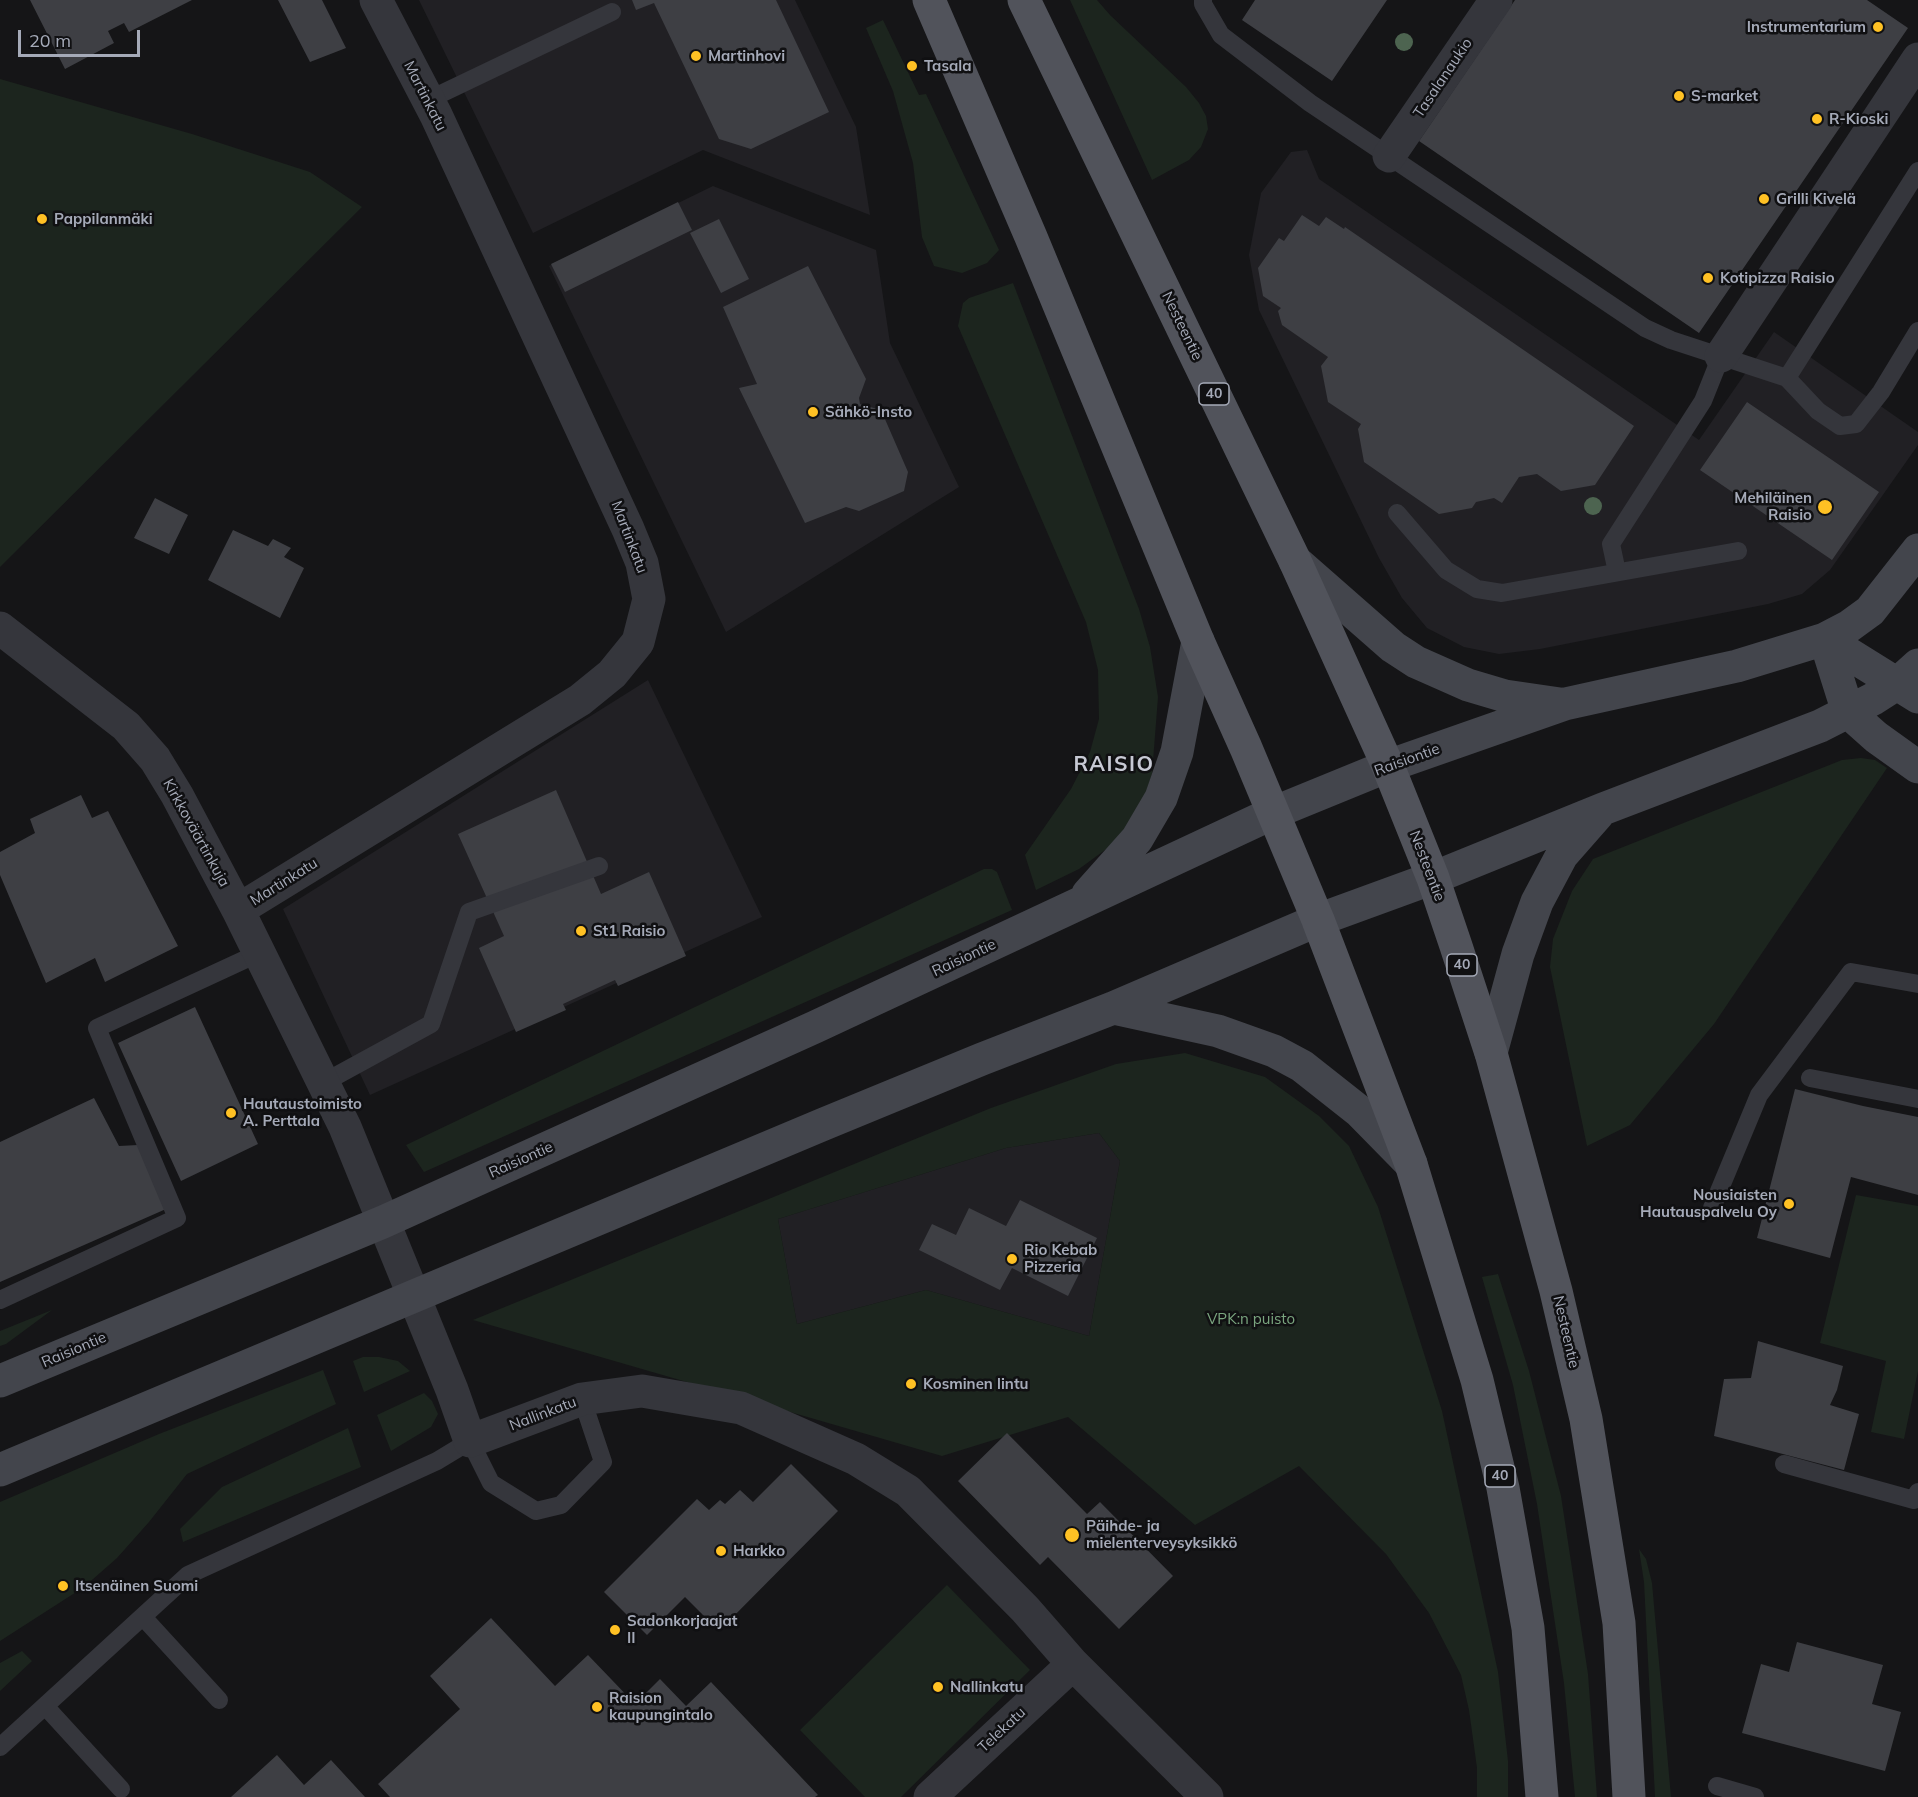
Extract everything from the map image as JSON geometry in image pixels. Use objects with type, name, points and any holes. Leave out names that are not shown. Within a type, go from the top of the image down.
[{"type":"main road","name":"40","points":[[929,0],[1036,248],[1198,641],[1318,920],[1411,1164],[1477,1380],[1503,1488],[1528,1628],[1542,1797]]},
{"type":"main road","name":"Nesteentie","points":[[1024,0],[1295,561],[1388,766],[1433,878],[1491,1053],[1556,1291],[1586,1419],[1618,1623],[1629,1797]]},
{"type":"main road","name":"Raisiontie","points":[[0,1381],[383,1222],[815,1027],[1273,813],[1388,766],[1564,704],[1737,666],[1824,639],[1848,627],[1870,611],[1918,550]]},
{"type":"main road","points":[[1295,561],[1393,647],[1416,662],[1468,685],[1505,696],[1564,704]]},
{"type":"main road","points":[[1824,639],[1911,682]]},
{"type":"main road","points":[[1824,639],[1848,712],[1875,737],[1918,766]]},
{"type":"main road","points":[[1076,906],[1137,839],[1161,798],[1177,752],[1198,641]]},
{"type":"main road","points":[[0,1470],[972,1063],[1113,1008],[1318,920],[1433,878],[1603,809],[1820,726],[1911,682]]},
{"type":"main road","points":[[1491,1053],[1518,954],[1537,902],[1562,855],[1603,809]]},
{"type":"main road","points":[[1113,1008],[1218,1031],[1264,1047],[1302,1066],[1359,1111],[1411,1164]]},
{"type":"street","name":"Martinkatu","points":[[238,910],[579,700],[612,674],[638,642],[649,599],[642,563],[628,529],[428,100],[376,0]]},
{"type":"street","name":"Tasalanaukio","points":[[1389,156],[1496,0]]},
{"type":"street","points":[[1721,356],[1918,59]]},
{"type":"street","name":"Kirkkoväärtinkuja","points":[[0,628],[126,726],[155,759],[177,795],[238,910],[345,1127],[383,1222]]},
{"type":"street","points":[[383,1222],[452,1390],[470,1441]]},
{"type":"street","name":"Nallinkatu","points":[[470,1441],[582,1399],[642,1391],[741,1408],[855,1459],[908,1491],[1025,1609],[1073,1664],[1207,1797]]},
{"type":"street","name":"Telekatu","points":[[930,1797],[1073,1664]]},
{"type":"lane","points":[[1203,0],[1203,4],[1221,35],[1310,103],[1645,328],[1671,340],[1786,378],[1818,411],[1840,426],[1856,424],[1881,393],[1918,331]]},
{"type":"lane","points":[[428,100],[612,12]]},
{"type":"lane","points":[[1786,378],[1918,171]]},
{"type":"lane","points":[[1617,572],[1611,544],[1703,401],[1721,356]]},
{"type":"lane","points":[[1397,513],[1446,570],[1477,589],[1502,593],[1738,550]]},
{"type":"lane","points":[[323,1083],[432,1024],[469,912],[599,866]]},
{"type":"lane","points":[[0,1300],[177,1218],[97,1028],[259,953]]},
{"type":"lane","points":[[1712,1208],[1759,1095],[1851,972],[1918,984]]},
{"type":"lane","points":[[1810,1078],[1918,1099]]},
{"type":"lane","points":[[0,1747],[188,1575],[437,1461],[470,1441],[491,1483],[537,1511],[561,1506],[603,1462],[582,1399]]},
{"type":"lane","points":[[1784,1464],[1914,1500],[1918,1492]]},
{"type":"lane","points":[[142,1617],[219,1700]]},
{"type":"lane","points":[[45,1706],[121,1789]]},
{"type":"lane","points":[[1717,1786],[1755,1797]]},
{"type":"shaded area","points":[[419,0],[795,0],[856,127],[870,215],[703,150],[533,233]]},
{"type":"shaded area","points":[[1307,150],[1319,179],[1699,440],[1774,332],[1918,432],[1918,445],[1830,570],[1802,594],[1768,604],[1540,649],[1499,654],[1464,647],[1427,628],[1402,598],[1379,558],[1259,310],[1249,255],[1261,193],[1291,152]]},
{"type":"shaded area","points":[[713,186],[876,250],[890,343],[959,487],[726,632],[549,266]]},
{"type":"shaded area","points":[[648,680],[762,917],[370,1095],[283,909]]},
{"type":"shaded area","points":[[1099,1133],[1120,1161],[1089,1336],[926,1290],[797,1324],[778,1219],[1006,1148]]},
{"type":"green space","points":[[1070,0],[1097,0],[1186,87],[1199,103],[1206,116],[1208,129],[1201,147],[1189,160],[1152,180]]},
{"type":"green space","points":[[883,20],[919,95],[926,94],[999,250],[987,263],[962,273],[934,266],[922,237],[913,163],[893,91],[866,28]]},
{"type":"green space","points":[[0,79],[192,134],[310,172],[362,207],[0,567]]},
{"type":"green space","points":[[1013,283],[1139,609],[1150,647],[1158,697],[1152,774],[1143,801],[1128,828],[1109,847],[1079,869],[1036,890],[1025,855],[1071,789],[1090,752],[1099,719],[1098,670],[1086,622],[958,326],[963,303],[969,298]]},
{"type":"green space","points":[[1861,758],[1875,760],[1887,768],[1714,1024],[1630,1125],[1587,1146],[1550,967],[1553,939],[1572,891],[1593,859],[1842,760]]},
{"type":"green space","points":[[984,869],[997,872],[1012,910],[424,1172],[406,1145]]},
{"type":"green space","name":"VPK:n puisto","points":[[1185,1053],[1265,1077],[1319,1116],[1349,1146],[1378,1207],[1442,1411],[1498,1672],[1508,1761],[1508,1797],[1477,1797],[1477,1768],[1469,1710],[1461,1675],[1429,1613],[1386,1554],[1299,1466],[1195,1525],[1068,1417],[942,1456],[473,1320],[991,1108],[1116,1064]],"holes":[[[1099,1133],[1120,1161],[1089,1336],[926,1290],[797,1324],[778,1219],[1006,1148]]]},
{"type":"green space","points":[[1856,1195],[1918,1206],[1918,1371],[1904,1439],[1871,1432],[1886,1361],[1820,1343]]},
{"type":"green space","points":[[1498,1274],[1529,1371],[1561,1496],[1588,1674],[1597,1797],[1575,1797],[1564,1683],[1537,1504],[1513,1385],[1482,1277]]},
{"type":"green space","points":[[52,1310],[6,1344],[0,1346],[0,1331]]},
{"type":"green space","points":[[363,1357],[379,1357],[398,1361],[410,1371],[364,1392],[353,1361]]},
{"type":"green space","points":[[323,1370],[336,1404],[187,1474],[117,1558],[84,1587],[0,1641],[0,1502],[159,1434]]},
{"type":"green space","points":[[424,1393],[432,1401],[438,1414],[431,1427],[391,1451],[377,1415]]},
{"type":"green space","points":[[348,1428],[361,1467],[183,1542],[180,1529],[222,1487]]},
{"type":"green space","points":[[1639,1549],[1646,1559],[1652,1583],[1671,1797],[1655,1797],[1644,1582]]},
{"type":"green space","points":[[947,1585],[1030,1670],[901,1797],[865,1797],[800,1730]]},
{"type":"green space","points":[[22,1651],[32,1661],[0,1691],[0,1663]]},
{"type":"building","points":[[30,0],[192,0],[129,32],[124,23],[108,31],[114,43],[65,69]]},
{"type":"building","points":[[278,0],[322,0],[346,48],[310,62]]},
{"type":"building","points":[[632,0],[776,0],[829,112],[751,149],[719,139],[654,3],[636,10]]},
{"type":"building","points":[[1255,0],[1387,0],[1332,81],[1242,20]]},
{"type":"building","points":[[1515,0],[1867,0],[1908,28],[1699,333],[1419,141]]},
{"type":"building","points":[[678,202],[692,230],[565,292],[551,264]]},
{"type":"building","points":[[1302,215],[1319,226],[1326,217],[1344,229],[1345,227],[1634,426],[1595,485],[1561,491],[1537,474],[1519,477],[1502,503],[1494,498],[1476,502],[1472,508],[1439,514],[1364,462],[1358,429],[1361,424],[1328,402],[1321,366],[1328,357],[1282,325],[1278,311],[1281,308],[1263,296],[1258,268],[1279,238],[1284,241]]},
{"type":"building","points":[[719,219],[749,279],[721,293],[690,233]]},
{"type":"building","points":[[808,266],[866,379],[859,398],[860,404],[881,410],[908,472],[904,491],[859,511],[846,507],[805,523],[739,388],[757,384],[723,307]]},
{"type":"building","points":[[1747,402],[1879,492],[1832,560],[1700,470]]},
{"type":"building","points":[[155,498],[188,515],[169,554],[134,538]]},
{"type":"building","points":[[233,530],[268,546],[273,539],[291,548],[284,557],[304,568],[280,618],[208,580]]},
{"type":"building","points":[[556,790],[601,894],[649,872],[686,956],[618,986],[615,980],[563,1004],[566,1010],[516,1032],[479,948],[504,936],[458,834]]},
{"type":"building","points":[[81,795],[92,818],[108,811],[178,946],[105,982],[95,958],[46,983],[0,875],[0,852],[35,833],[30,819]]},
{"type":"building","points":[[195,1007],[258,1144],[181,1181],[118,1043]]},
{"type":"building","points":[[1795,1089],[1918,1117],[1918,1195],[1851,1177],[1830,1258],[1757,1238]]},
{"type":"building","points":[[94,1098],[119,1146],[138,1145],[166,1209],[0,1282],[0,1142]]},
{"type":"building","name":"Rio Kebab Pizzeria","points":[[1020,1200],[1097,1238],[1068,1296],[1012,1268],[1000,1290],[919,1250],[932,1224],[956,1235],[969,1208],[1006,1226]]},
{"type":"building","points":[[1758,1341],[1843,1366],[1837,1390],[1830,1405],[1859,1414],[1844,1470],[1714,1436],[1724,1379],[1751,1378]]},
{"type":"building","name":"Päihde- ja mielenterveysyksikkö","points":[[1007,1433],[1087,1514],[1100,1502],[1173,1576],[1119,1629],[1048,1557],[1040,1565],[958,1481]]},
{"type":"building","name":"Harkko","points":[[791,1464],[838,1511],[719,1631],[685,1597],[647,1635],[604,1592],[697,1499],[709,1510],[720,1500],[725,1504],[740,1490],[753,1502]]},
{"type":"building","name":"Raision kaupungintalo","points":[[491,1618],[555,1686],[588,1655],[635,1704],[660,1679],[686,1706],[711,1682],[818,1795],[815,1797],[390,1797],[378,1784],[460,1709],[430,1676]]},
{"type":"building","points":[[1797,1642],[1883,1665],[1872,1704],[1901,1712],[1885,1771],[1742,1733],[1761,1664],[1789,1672]]},
{"type":"building","points":[[277,1755],[304,1785],[331,1760],[365,1797],[231,1797]]},
{"type":"place","name":"Instrumentarium","points":[[1878,27]]},
{"type":"place","name":"Martinhovi","points":[[696,56]]},
{"type":"place","name":"Tasala","points":[[912,66]]},
{"type":"place","name":"S-market","points":[[1679,96]]},
{"type":"place","name":"R-Kioski","points":[[1817,119]]},
{"type":"place","name":"Grilli Kivelä","points":[[1764,199]]},
{"type":"place","name":"Pappilanmäki","points":[[42,219]]},
{"type":"place","name":"Kotipizza Raisio","points":[[1708,278]]},
{"type":"place","name":"Sähkö-Insto","points":[[813,412]]},
{"type":"place","name":"Mehiläinen Raisio","points":[[1825,507]]},
{"type":"place","name":"St1 Raisio","points":[[581,931]]},
{"type":"place","name":"Hautaustoimisto A. Perttala","points":[[231,1113]]},
{"type":"place","name":"Nousiaisten Hautauspalvelu Oy","points":[[1789,1204]]},
{"type":"place","name":"Rio Kebab Pizzeria","points":[[1012,1259]]},
{"type":"place","name":"Kosminen lintu","points":[[911,1384]]},
{"type":"place","name":"Päihde- ja mielenterveysyksikkö","points":[[1072,1535]]},
{"type":"place","name":"Harkko","points":[[721,1551]]},
{"type":"place","name":"Itsenäinen Suomi","points":[[63,1586]]},
{"type":"place","name":"Sadonkorjaajat II","points":[[615,1630]]},
{"type":"place","name":"Nallinkatu","points":[[938,1687]]},
{"type":"place","name":"Raision kaupungintalo","points":[[597,1707]]},
{"type":"district","name":"RAISIO","points":[[1114,765]]}]
